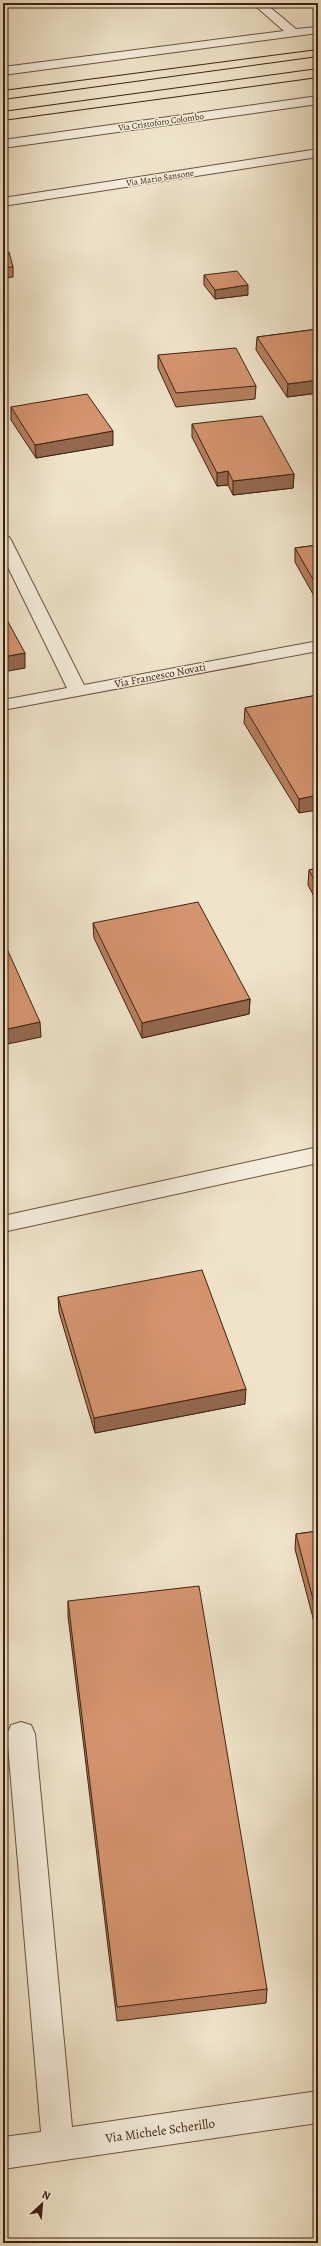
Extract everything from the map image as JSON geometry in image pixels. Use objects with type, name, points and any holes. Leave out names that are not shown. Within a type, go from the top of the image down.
[{"type":"main road","points":[[3,95],[318,53]]},
{"type":"main road","points":[[3,116],[318,73]]},
{"type":"street","points":[[258,3],[292,33]]},
{"type":"street","points":[[3,71],[318,30]]},
{"type":"street","name":"Via Cristoforo Colombo","points":[[3,144],[318,100]]},
{"type":"street","name":"Via Mario Sansone","points":[[3,202],[318,153]]},
{"type":"street","points":[[3,540],[78,691]]},
{"type":"street","name":"Via Francesco Novati","points":[[3,705],[318,646]]},
{"type":"street","points":[[3,1224],[318,1155]]},
{"type":"street","points":[[21,1734],[58,2145]]},
{"type":"street","name":"Via Michele Scherillo","points":[[3,2153],[318,2107]]},
{"type":"building","points":[[3,252],[9,252],[13,267],[3,268]]},
{"type":"building","points":[[237,271],[248,285],[215,290],[204,275]]},
{"type":"building","points":[[318,329],[318,380],[288,384],[257,337]]},
{"type":"building","points":[[236,348],[256,386],[176,393],[158,355]]},
{"type":"building","points":[[87,394],[113,431],[35,445],[11,407]]},
{"type":"building","points":[[262,416],[294,474],[233,481],[228,471],[217,473],[192,424]]},
{"type":"building","points":[[318,545],[318,588],[295,548]]},
{"type":"building","points":[[7,620],[25,653],[3,657],[3,621]]},
{"type":"building","points":[[318,695],[318,795],[299,799],[245,708]]},
{"type":"building","points":[[318,868],[318,887],[309,870]]},
{"type":"building","points":[[198,902],[250,999],[142,1023],[93,923]]},
{"type":"building","points":[[3,940],[40,1022],[3,1030]]},
{"type":"building","points":[[202,1270],[246,1389],[94,1418],[58,1297]]},
{"type":"building","points":[[318,1531],[318,1618],[296,1534]]},
{"type":"building","points":[[199,1586],[267,1989],[117,2007],[68,1601]]}]
